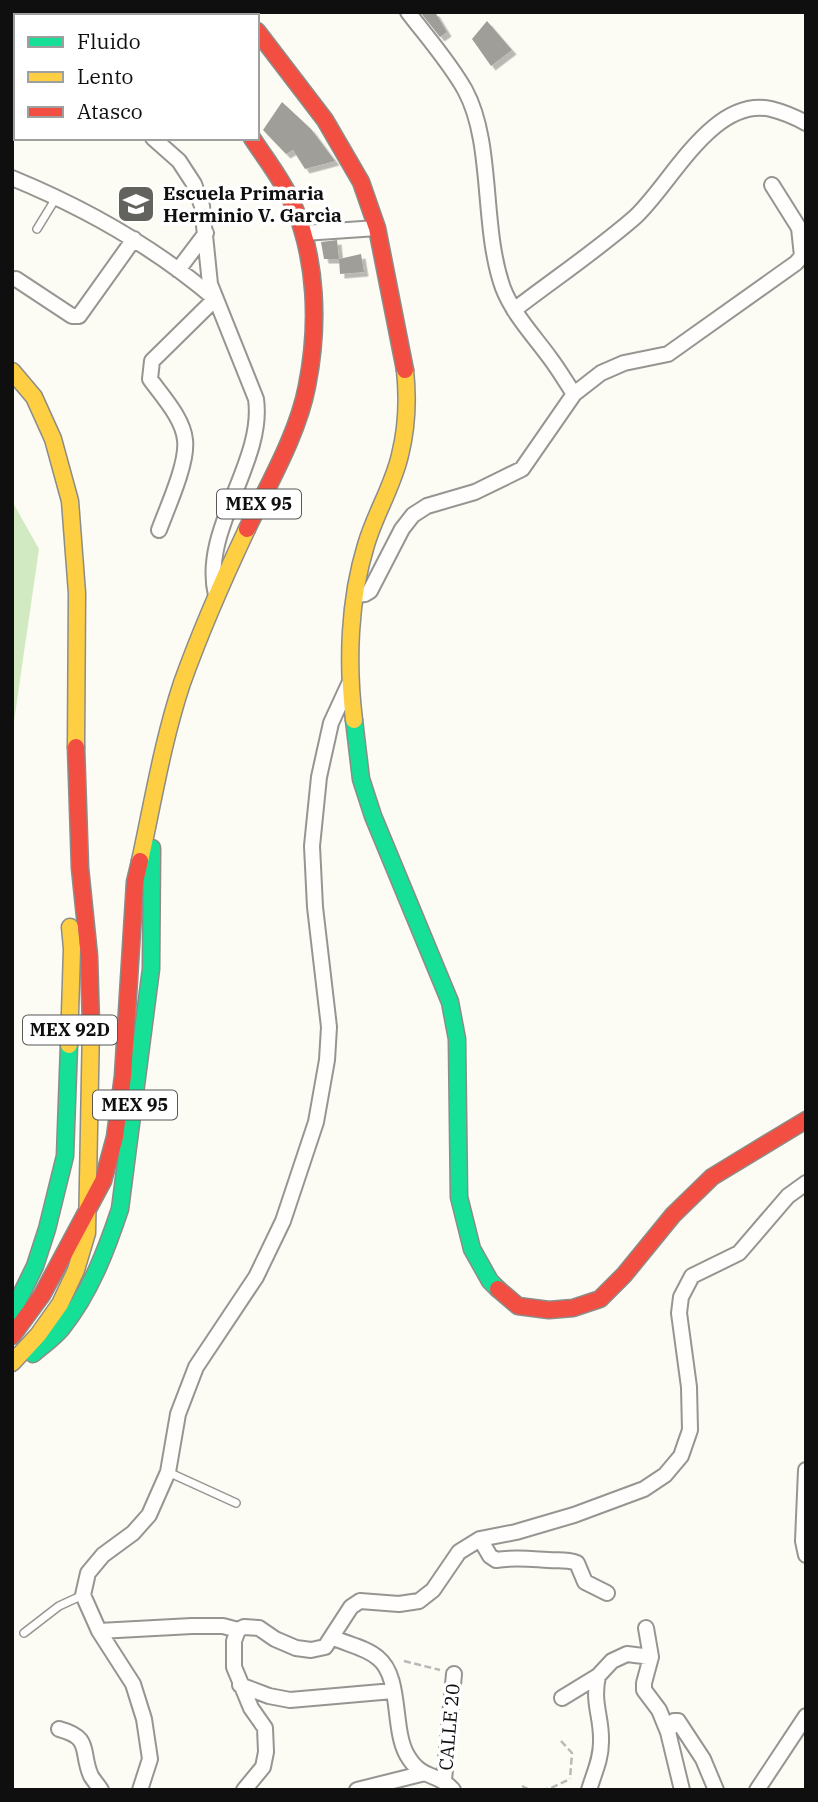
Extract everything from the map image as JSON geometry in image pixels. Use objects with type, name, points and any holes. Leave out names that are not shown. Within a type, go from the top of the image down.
[{"type":"main road","points":[[259,34],[325,120],[361,182],[377,228],[402,348],[407,391],[405,428],[400,457],[366,545],[355,595],[349,683],[361,779],[373,816],[450,1002],[457,1039],[459,1197],[472,1249],[490,1282],[519,1306],[550,1310],[573,1308],[600,1299],[624,1275],[673,1215],[712,1177],[806,1120]]},
{"type":"main road","name":"MEX 95","points":[[12,1336],[42,1295],[103,1181],[115,1137],[130,981],[135,883],[167,736],[182,684],[216,594],[290,437],[307,387],[314,320],[312,279],[304,233],[291,199],[253,140]]},
{"type":"main road","name":"MEX 92D","points":[[12,371],[34,397],[53,439],[70,501],[77,593],[76,738],[80,868],[89,956],[91,1017],[88,1207],[82,1258],[72,1285],[33,1343],[12,1363]]},
{"type":"main road","name":"MEX 92D","points":[[12,1313],[36,1266],[65,1156],[72,949],[66,869],[67,797],[76,738]]},
{"type":"main road","name":"MEX 95","points":[[12,1370],[61,1329],[98,1267],[120,1209],[151,969],[153,802]]},
{"type":"street","points":[[408,12],[465,90],[481,145],[489,230],[504,290],[514,310],[552,360],[573,394]]},
{"type":"street","points":[[514,310],[634,218],[700,139],[718,123],[743,111],[768,108],[806,122]]},
{"type":"street","points":[[155,140],[179,161],[194,184],[202,205],[208,266],[215,299],[245,369],[258,412],[257,429],[231,500],[215,559],[212,572],[216,594]]},
{"type":"street","points":[[12,178],[134,239],[215,299]]},
{"type":"street","points":[[355,595],[370,591],[402,529],[413,515],[427,506],[475,492],[522,468],[573,394],[601,373],[624,363],[668,354],[796,263],[802,256],[800,228],[772,185]]},
{"type":"street","points":[[304,233],[377,228]]},
{"type":"street","points":[[178,270],[206,233]]},
{"type":"street","points":[[16,279],[72,316],[79,316],[134,239]]},
{"type":"street","points":[[159,530],[179,476],[185,438],[175,415],[150,379],[152,361],[215,299]]},
{"type":"street","points":[[140,1790],[150,1759],[144,1719],[133,1684],[99,1631],[83,1595],[88,1573],[103,1555],[149,1516],[168,1472],[178,1414],[196,1367],[256,1277],[283,1221],[316,1122],[327,1060],[329,1027],[315,908],[312,846],[319,777],[331,723],[349,683]]},
{"type":"street","points":[[99,1631],[213,1626],[238,1630],[259,1628],[296,1648],[311,1650],[326,1647],[334,1638],[345,1616],[359,1601],[399,1604],[418,1601],[433,1590],[459,1552],[480,1539],[548,1522],[644,1489],[665,1475],[681,1456],[690,1430],[689,1387],[679,1313],[681,1297],[692,1276],[739,1253],[789,1196],[806,1183]]},
{"type":"street","points":[[806,1470],[803,1541],[806,1555]]},
{"type":"street","points":[[480,1539],[490,1556],[496,1560],[516,1557],[552,1561],[567,1559],[577,1563],[585,1582],[607,1593]]},
{"type":"street","points":[[646,1628],[651,1657],[644,1690],[659,1710],[668,1731],[682,1790]]},
{"type":"street","points":[[238,1630],[234,1641],[234,1667],[251,1708],[265,1728],[266,1752],[263,1768],[244,1790]]},
{"type":"street","points":[[334,1638],[378,1657],[386,1667],[406,1754],[421,1774],[448,1785]]},
{"type":"street","points":[[562,1698],[598,1676],[612,1661],[627,1654],[651,1657]]},
{"type":"street","name":"CALLE 20","points":[[448,1785],[454,1674]]},
{"type":"street","points":[[589,1790],[600,1758],[602,1739],[594,1694],[598,1676]]},
{"type":"street","points":[[240,1685],[269,1696],[290,1700],[393,1692]]},
{"type":"street","points":[[757,1790],[806,1716]]},
{"type":"street","points":[[668,1731],[674,1721],[678,1721],[703,1759],[716,1790]]},
{"type":"street","points":[[59,1729],[71,1732],[81,1740],[85,1746],[91,1775],[101,1790]]},
{"type":"street","points":[[357,1790],[421,1774]]},
{"type":"lane","points":[[37,229],[56,198]]},
{"type":"lane","points":[[168,1472],[236,1503]]},
{"type":"lane","points":[[24,1633],[59,1606],[83,1595]]},
{"type":"path","points":[[404,1661],[454,1674]]},
{"type":"path","points":[[541,1790],[570,1779],[572,1752],[561,1741]]},
{"type":"path","points":[[522,1786],[530,1790]]},
{"type":"green space","points":[[12,501],[39,549],[12,735]]},
{"type":"building","points":[[420,12],[435,12],[447,32],[440,37]]},
{"type":"building","points":[[487,21],[512,50],[491,66],[472,39]]},
{"type":"building","points":[[282,102],[311,129],[335,161],[305,169],[293,150],[286,154],[263,130]]},
{"type":"building","points":[[337,240],[339,259],[324,259],[321,242]]},
{"type":"building","points":[[361,254],[364,272],[340,274],[339,259]]},
{"type":"traffic: fast","points":[[354,720],[361,779],[373,816],[450,1002],[457,1039],[459,1197],[472,1249],[490,1281],[498,1289]]},
{"type":"traffic: fast","points":[[33,1354],[59,1332],[81,1301],[103,1256],[120,1209],[151,969],[152,848]]},
{"type":"traffic: fast","points":[[12,1313],[35,1266],[65,1156],[69,1045]]},
{"type":"traffic: slow","points":[[354,720],[350,654],[356,588],[370,534],[400,455],[406,412],[405,370]]},
{"type":"traffic: slow","points":[[12,371],[34,397],[53,439],[70,501],[77,593],[76,747]]},
{"type":"traffic: slow","points":[[140,861],[164,749],[182,683],[247,529]]},
{"type":"traffic: slow","points":[[69,1045],[72,949],[70,927]]},
{"type":"traffic: slow","points":[[12,1363],[38,1335],[60,1304],[76,1270],[87,1233],[91,1025]]},
{"type":"traffic: jam","points":[[259,34],[325,120],[361,182],[377,228],[405,370]]},
{"type":"traffic: jam","points":[[247,529],[281,459],[303,404],[311,363],[314,316],[311,269],[300,224],[283,185],[253,140]]},
{"type":"traffic: jam","points":[[76,747],[80,868],[89,956],[91,1025]]},
{"type":"traffic: jam","points":[[12,1336],[42,1295],[103,1181],[115,1137],[123,1076],[135,882],[140,861]]},
{"type":"traffic: jam","points":[[498,1289],[518,1306],[549,1310],[573,1308],[600,1299],[624,1275],[673,1215],[712,1177],[806,1120]]},
{"type":"place","name":"Escuela Primaria Herminio V. Garcìa","points":[[136,204]]}]
